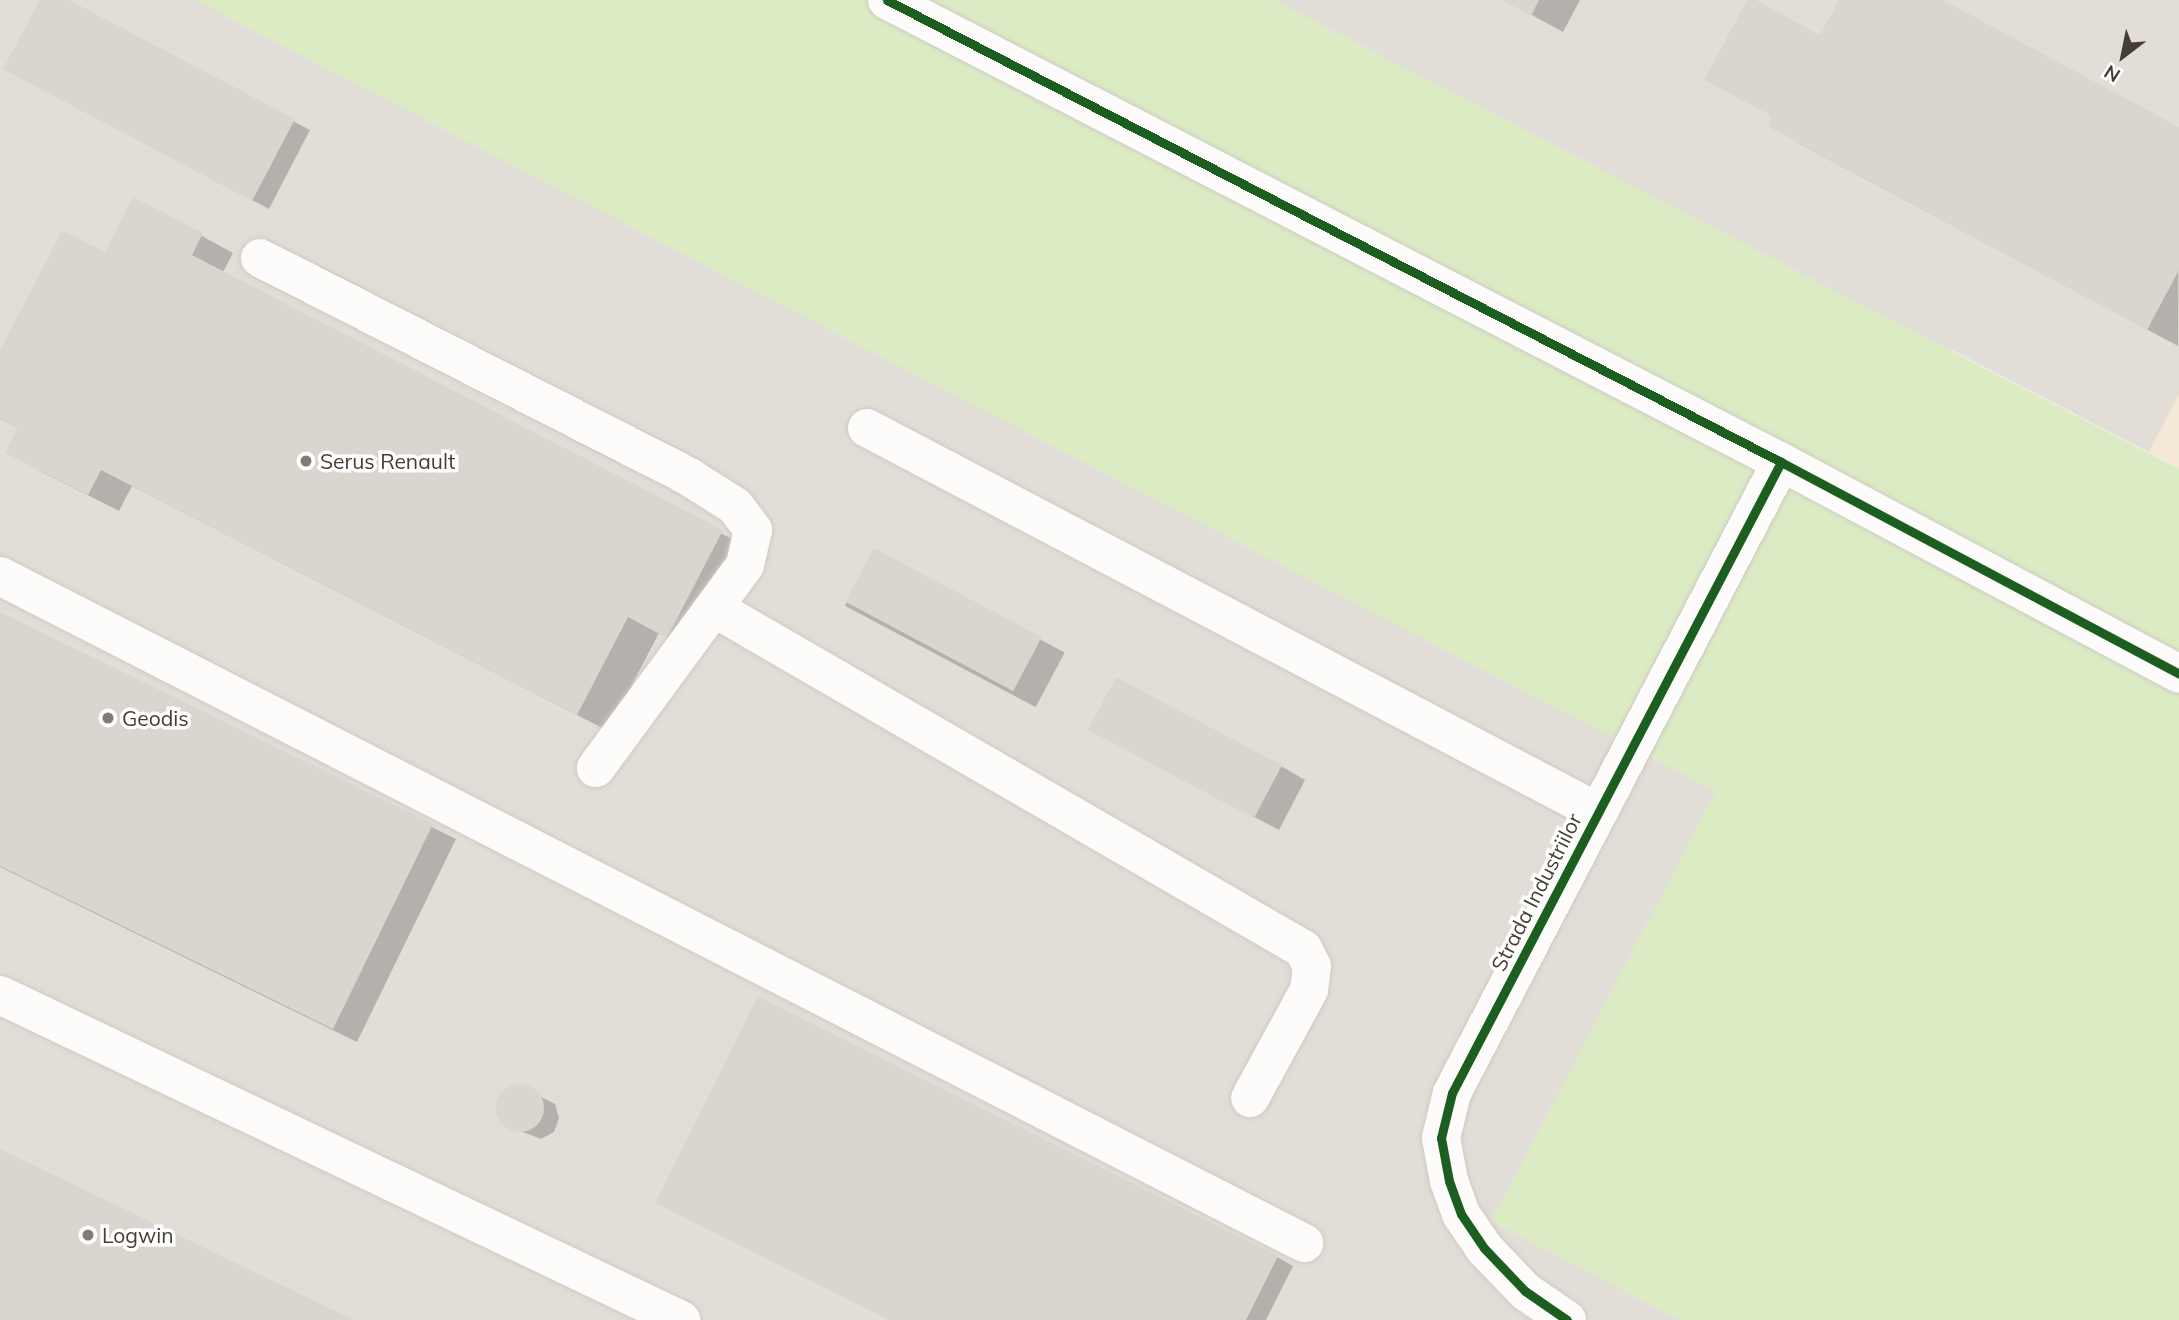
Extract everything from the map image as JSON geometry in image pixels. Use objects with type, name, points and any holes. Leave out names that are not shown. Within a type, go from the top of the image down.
[{"type":"street","points":[[887,0],[1781,461],[2179,674]]},
{"type":"street","points":[[260,258],[689,477],[735,506],[753,530],[745,565],[596,768]]},
{"type":"street","points":[[867,428],[1596,811]]},
{"type":"street","name":"Strada Industriilor","points":[[1567,1320],[1525,1291],[1483,1248],[1461,1214],[1449,1181],[1441,1138],[1452,1093],[1596,811],[1781,461]]},
{"type":"street","points":[[0,576],[1304,1243]]},
{"type":"street","points":[[714,608],[1303,949],[1312,966],[1309,990],[1250,1098]]},
{"type":"street","points":[[0,995],[681,1320]]},
{"type":"shaded area","points":[[0,0],[2179,0],[2179,394],[2149,452],[1950,349],[1492,1221],[1680,1320],[0,1320]]},
{"type":"shaded area","points":[[2179,394],[2179,469],[2149,452]]},
{"type":"green space","points":[[195,0],[1274,0],[2179,469],[2179,1320],[1680,1320],[1492,1221],[1716,791]]},
{"type":"building","points":[[40,0],[69,0],[295,119],[252,201],[3,69]]},
{"type":"building","points":[[1502,0],[1539,0],[1531,16]]},
{"type":"building","points":[[1747,0],[1756,0],[1820,35],[1839,0],[1943,0],[2179,127],[2179,270],[2147,330],[1767,126],[1772,116],[1704,80]]},
{"type":"building","name":"Serus Renault","points":[[133,197],[203,233],[192,255],[723,530],[667,638],[628,617],[577,715],[101,470],[88,495],[5,453],[18,428],[0,419],[0,351],[62,230],[105,252]]},
{"type":"building","points":[[874,548],[1042,637],[1013,691],[845,602]]},
{"type":"building","name":"Geodis","points":[[0,612],[433,824],[333,1029],[0,866]]},
{"type":"building","points":[[1116,677],[1282,765],[1254,818],[1088,730]]},
{"type":"building","points":[[758,996],[1278,1256],[1246,1320],[889,1320],[655,1203]]},
{"type":"building","points":[[520,1084],[537,1091],[544,1108],[537,1125],[520,1132],[503,1125],[496,1108],[503,1091]]},
{"type":"building","name":"Logwin","points":[[0,1149],[354,1320],[0,1320]]},
{"type":"cycle path","points":[[887,0],[1781,462],[2179,674]]},
{"type":"cycle path","points":[[1567,1320],[1525,1291],[1484,1248],[1461,1214],[1449,1181],[1441,1138],[1452,1093],[1781,462]]},
{"type":"place","name":"Serus Renault","points":[[306,461]]},
{"type":"place","name":"Geodis","points":[[108,718]]},
{"type":"place","name":"Logwin","points":[[88,1235]]}]
